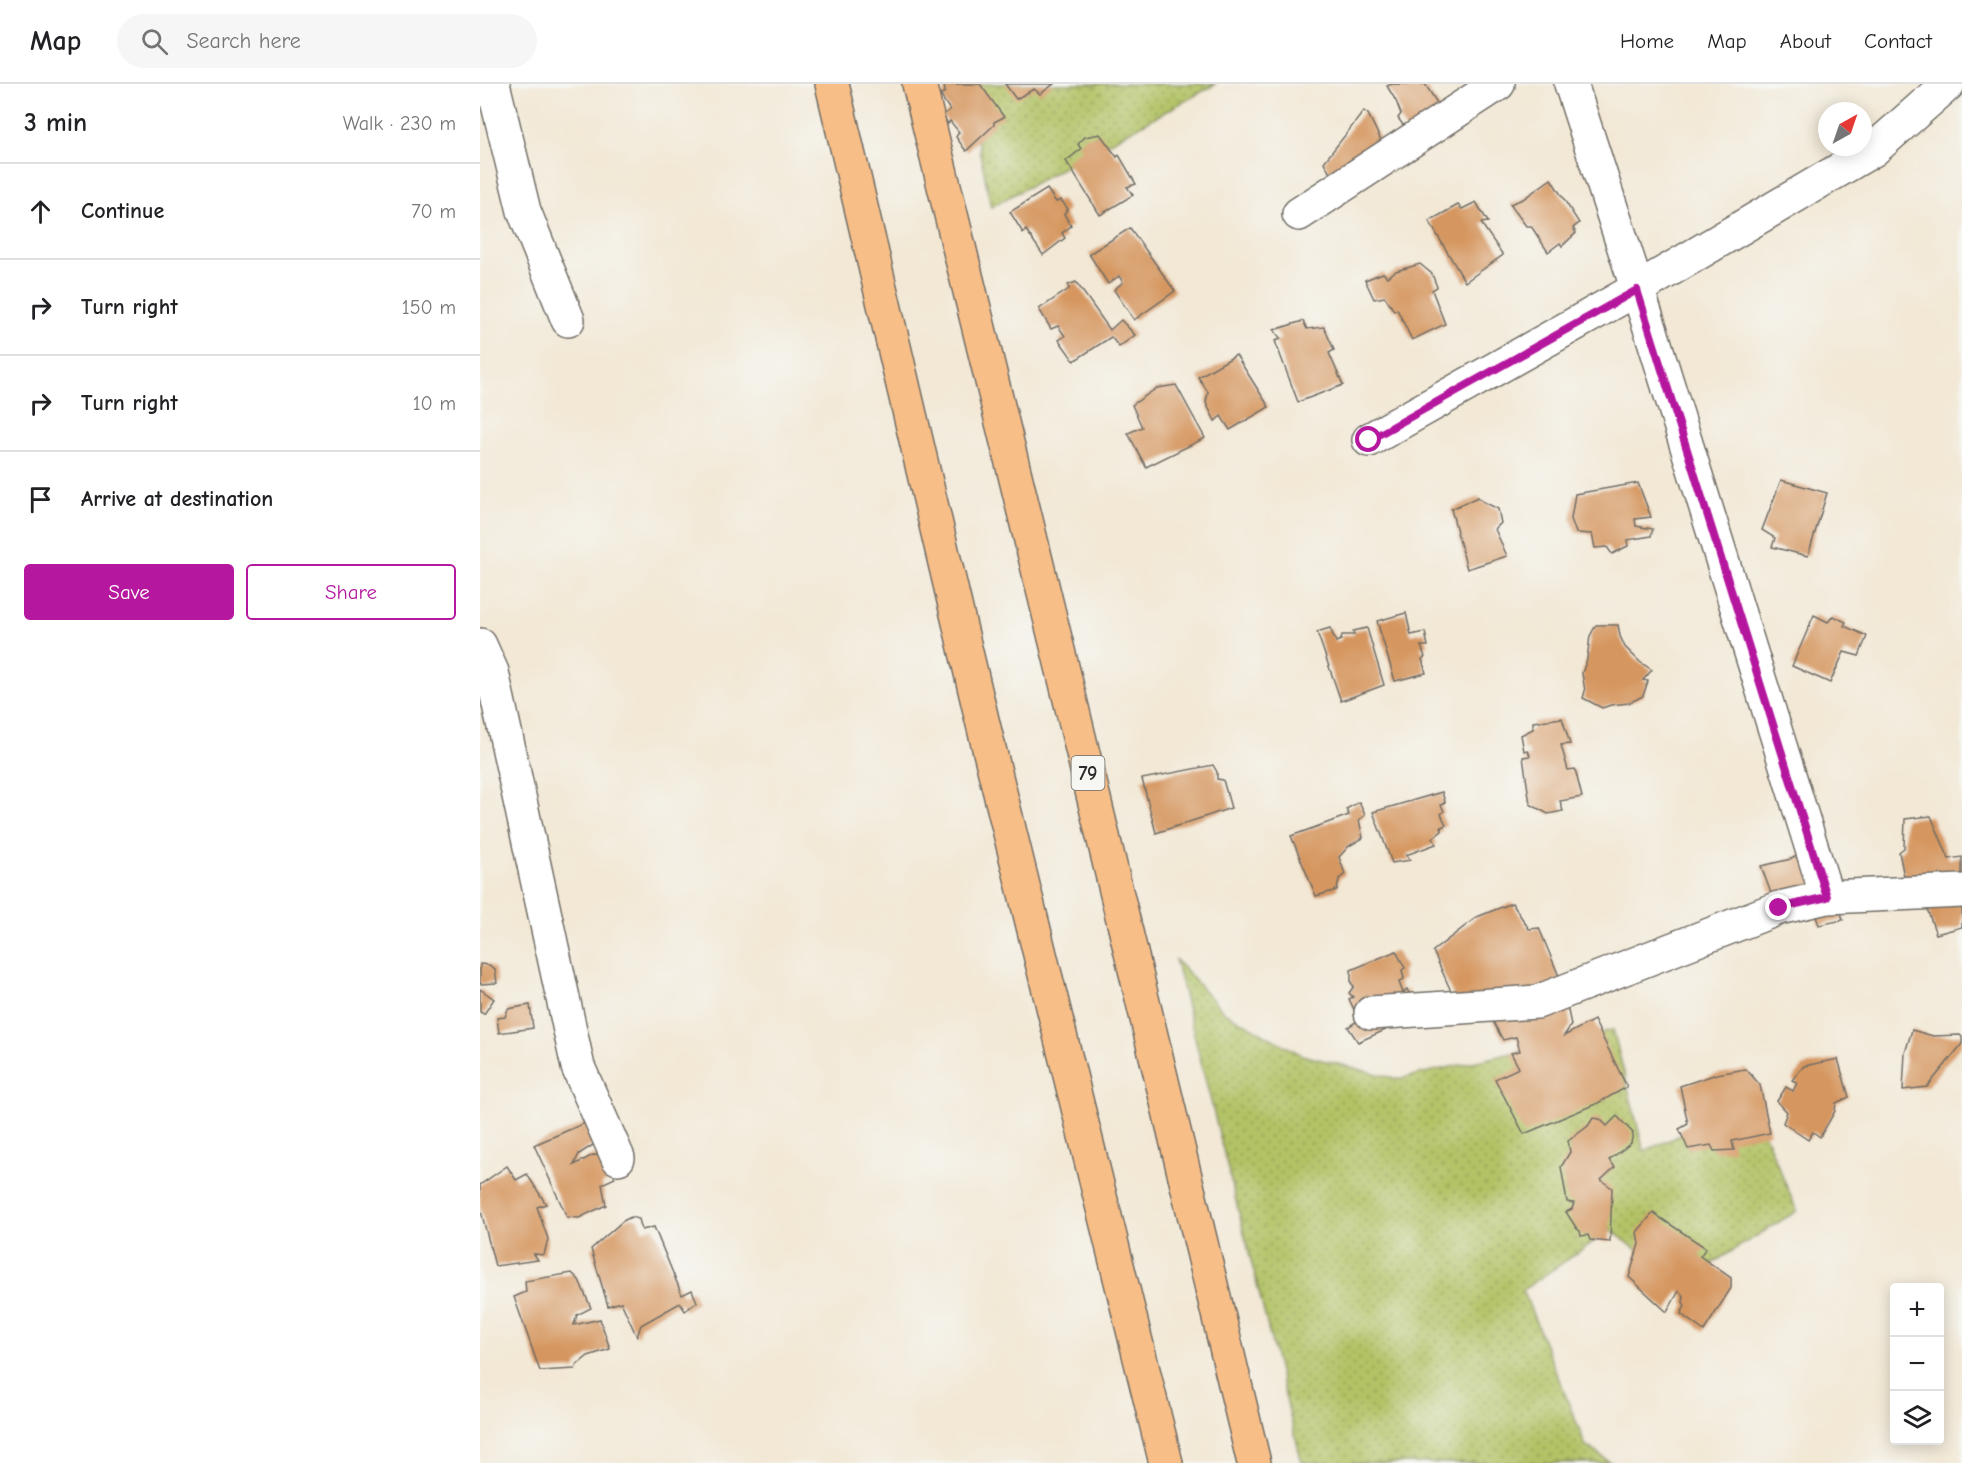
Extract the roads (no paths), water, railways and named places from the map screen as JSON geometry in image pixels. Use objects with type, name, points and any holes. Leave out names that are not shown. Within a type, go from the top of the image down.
[{"type":"highway","points":[[832,84],[983,724],[1166,1463]]},
{"type":"highway","name":"79","points":[[919,84],[1254,1463]]},
{"type":"street","points":[[494,84],[524,211],[568,320]]},
{"type":"street","points":[[1299,214],[1498,84]]},
{"type":"street","points":[[1571,84],[1827,897]]},
{"type":"street","points":[[1369,440],[1637,290],[1873,150],[1948,84]]},
{"type":"street","points":[[480,645],[492,672],[578,1067],[618,1158]]},
{"type":"street","points":[[1371,1013],[1538,1002],[1779,908],[1827,897],[1962,891]]}]
